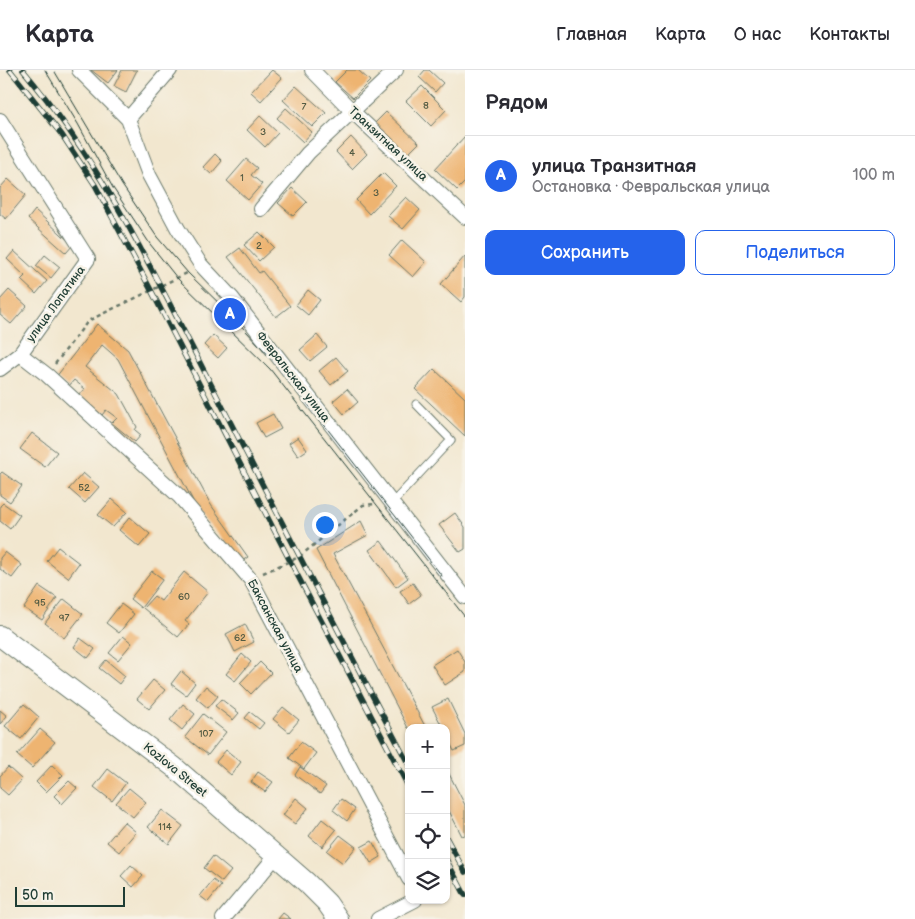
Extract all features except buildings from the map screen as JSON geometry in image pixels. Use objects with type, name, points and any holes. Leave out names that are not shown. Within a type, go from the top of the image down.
[{"type":"street","name":"Февральская улица","points":[[79,70],[128,119],[153,183],[178,229],[201,265],[232,298],[465,597]]},
{"type":"street","points":[[128,119],[170,70]]},
{"type":"street","name":"Транзитная улица","points":[[312,70],[353,112],[465,216]]},
{"type":"street","points":[[261,209],[308,153],[396,70]]},
{"type":"street","name":"улица Лопатина","points":[[0,120],[88,259],[20,354],[0,369]]},
{"type":"street","name":"Баксанская улица","points":[[20,354],[47,375],[179,496],[251,580],[405,871]]},
{"type":"street","name":"Kozlova Street","points":[[0,636],[174,767],[306,882],[327,903],[338,919]]},
{"type":"street","points":[[223,919],[276,856]]},
{"type":"street","points":[[378,919],[407,904]]},
{"type":"lane","points":[[392,503],[451,440],[416,404]]},
{"type":"path","points":[[47,375],[88,321],[201,265]]},
{"type":"path","points":[[251,580],[266,571],[299,557],[363,505],[392,503]]},
{"type":"tram line","points":[[45,70],[78,124],[113,188],[150,244],[177,278],[270,369],[465,617]]},
{"type":"tram line","points":[[55,72],[122,185],[157,237],[188,273],[276,363],[442,576]]},
{"type":"railway","points":[[10,70],[62,135],[95,185],[405,780]]},
{"type":"railway","points":[[23,70],[80,146],[129,227],[405,757]]},
{"type":"railway","points":[[450,844],[465,872]]},
{"type":"railway","points":[[450,867],[465,895]]},
{"type":"place","name":"улица Транзитная","points":[[230,314]]}]
